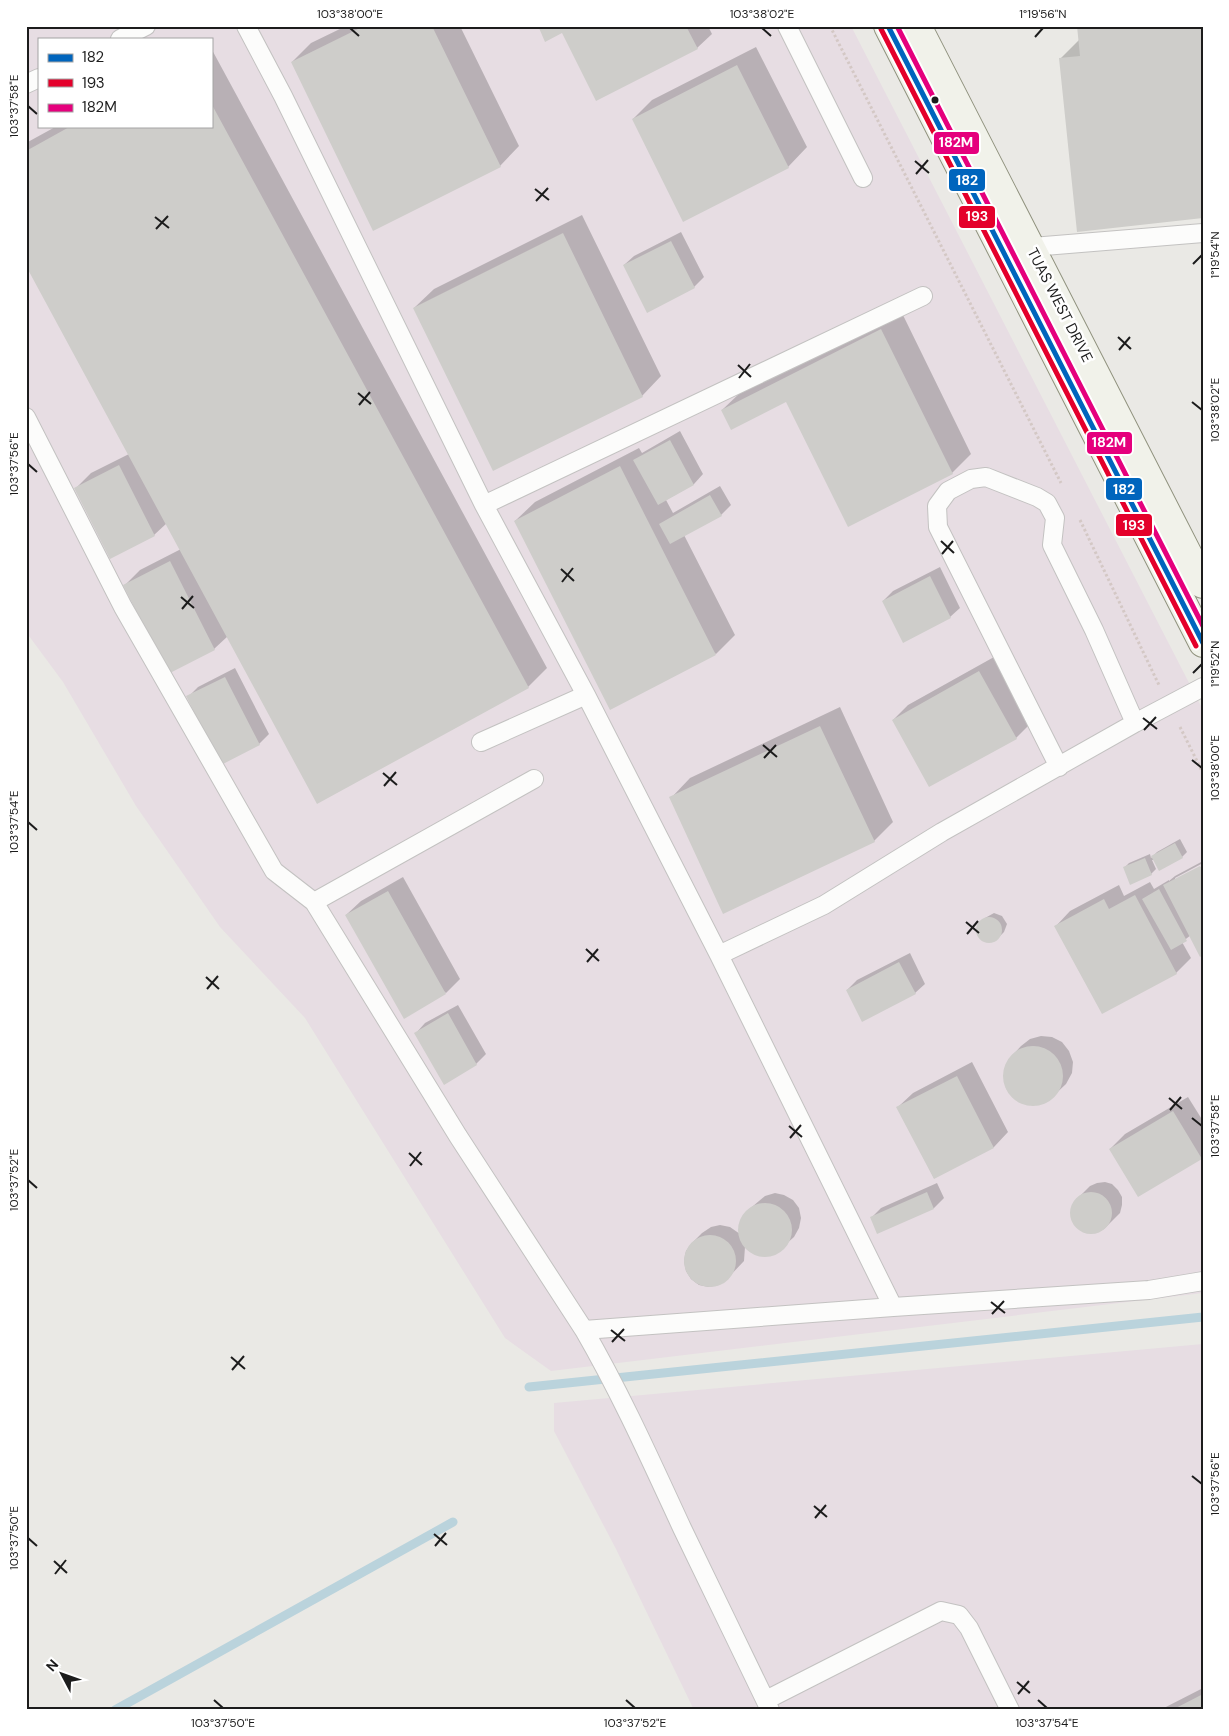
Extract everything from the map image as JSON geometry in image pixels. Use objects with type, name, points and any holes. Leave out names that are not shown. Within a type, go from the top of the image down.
[{"type":"main road","name":"TUAS WEST DRIVE","points":[[888,26],[1203,642]]},
{"type":"main road","name":"TUAS WEST DRIVE","points":[[916,26],[1203,584]]},
{"type":"lane","points":[[122,38],[146,26]]},
{"type":"lane","points":[[246,26],[283,96],[484,505],[586,695],[719,955],[893,1307]]},
{"type":"lane","points":[[787,26],[863,178]]},
{"type":"lane","points":[[26,84],[38,78]]},
{"type":"lane","points":[[1002,250],[1029,246],[1203,233]]},
{"type":"lane","points":[[484,505],[924,296]]},
{"type":"lane","points":[[26,417],[124,607],[274,872],[314,902],[458,1136],[602,1360],[768,1705],[941,1611],[959,1615],[969,1628],[1010,1710]]},
{"type":"lane","points":[[1059,766],[938,527],[937,506],[948,491],[971,479],[986,477],[1037,497],[1047,503],[1056,518],[1052,545],[1094,630],[1135,722]]},
{"type":"lane","points":[[719,955],[824,905],[942,832],[1135,722],[1203,687]]},
{"type":"lane","points":[[481,742],[586,695]]},
{"type":"lane","points":[[314,902],[534,779]]},
{"type":"lane","points":[[584,1330],[1148,1290],[1203,1281]]},
{"type":"path","points":[[830,26],[1061,483]]},
{"type":"path","points":[[1079,518],[1203,773]]},
{"type":"shaded area","points":[[26,26],[851,26],[1203,710],[1203,1293],[551,1371],[505,1338],[305,1018],[220,927],[136,806],[63,682],[26,632]]},
{"type":"shaded area","points":[[1203,1344],[1203,1710],[694,1710],[616,1549],[554,1431],[554,1403]]},
{"type":"building","points":[[364,26],[432,26],[501,167],[373,231],[291,62]]},
{"type":"building","points":[[543,26],[686,26],[698,49],[596,101],[562,33],[545,42],[539,28]]},
{"type":"building","points":[[1077,26],[1203,26],[1203,218],[1077,232],[1059,58],[1080,56]]},
{"type":"building","points":[[737,65],[789,168],[683,222],[632,119]]},
{"type":"building","points":[[212,105],[529,688],[317,804],[26,266],[26,151],[67,128],[212,128]]},
{"type":"building","points":[[563,233],[643,397],[493,471],[413,308]]},
{"type":"building","points":[[671,241],[695,288],[647,313],[623,265]]},
{"type":"building","points":[[881,329],[953,474],[848,527],[786,402],[731,430],[721,410]]},
{"type":"building","points":[[670,440],[694,485],[658,505],[633,460]]},
{"type":"building","points":[[119,465],[155,536],[110,559],[74,488]]},
{"type":"building","points":[[620,466],[716,655],[610,710],[514,521]]},
{"type":"building","points":[[710,495],[722,516],[670,544],[659,524]]},
{"type":"building","points":[[170,561],[215,650],[168,674],[123,585]]},
{"type":"building","points":[[930,576],[951,618],[903,643],[882,601]]},
{"type":"building","points":[[979,671],[1017,739],[929,787],[892,720]]},
{"type":"building","points":[[225,677],[260,745],[221,765],[186,696]]},
{"type":"building","points":[[820,726],[875,842],[723,914],[669,797]]},
{"type":"building","points":[[1175,843],[1183,858],[1159,871],[1151,856]]},
{"type":"building","points":[[1145,858],[1152,875],[1130,885],[1123,867]]},
{"type":"building","points":[[1200,866],[1203,871],[1203,955],[1200,957],[1163,885]]},
{"type":"building","points":[[1159,889],[1187,941],[1171,950],[1142,899]]},
{"type":"building","points":[[388,891],[446,994],[404,1019],[345,915]]},
{"type":"building","points":[[1135,895],[1177,974],[1102,1014],[1054,926],[1104,899],[1109,909]]},
{"type":"building","points":[[989,917],[998,921],[1002,930],[998,939],[989,943],[980,939],[976,930],[980,921]]},
{"type":"building","points":[[899,962],[916,994],[862,1022],[846,990]]},
{"type":"building","points":[[448,1013],[477,1065],[444,1085],[414,1033]]},
{"type":"building","points":[[1027,1046],[1039,1046],[1050,1051],[1058,1059],[1063,1070],[1061,1088],[1050,1101],[1039,1106],[1027,1106],[1016,1101],[1008,1093],[1003,1082],[1003,1070],[1008,1059],[1016,1051]]},
{"type":"building","points":[[957,1076],[994,1148],[934,1179],[896,1107]]},
{"type":"building","points":[[1173,1111],[1202,1159],[1138,1197],[1109,1149]]},
{"type":"building","points":[[927,1192],[934,1209],[877,1234],[870,1217]]},
{"type":"building","points":[[1095,1192],[1103,1195],[1109,1201],[1112,1213],[1109,1225],[1103,1231],[1087,1234],[1079,1231],[1073,1225],[1070,1209],[1073,1201],[1079,1195]]},
{"type":"building","points":[[765,1203],[775,1205],[784,1211],[790,1220],[792,1230],[790,1240],[784,1249],[775,1255],[765,1257],[755,1255],[746,1249],[740,1240],[738,1230],[740,1220],[746,1211],[755,1205]]},
{"type":"building","points":[[705,1235],[715,1235],[729,1242],[736,1256],[736,1266],[729,1280],[715,1287],[705,1287],[695,1283],[688,1276],[684,1266],[684,1256],[688,1246],[695,1239]]},
{"type":"building","points":[[1203,1694],[1203,1710],[1172,1710]]},
{"type":"waterway","points":[[529,1387],[1203,1317]]},
{"type":"waterway","points":[[115,1710],[453,1522]]},
{"type":"transit line","name":"182","points":[[888,26],[1203,643]]},
{"type":"transit line","name":"182M","points":[[897,26],[1203,626]]},
{"type":"transit line","name":"193","points":[[881,29],[1196,646]]}]
